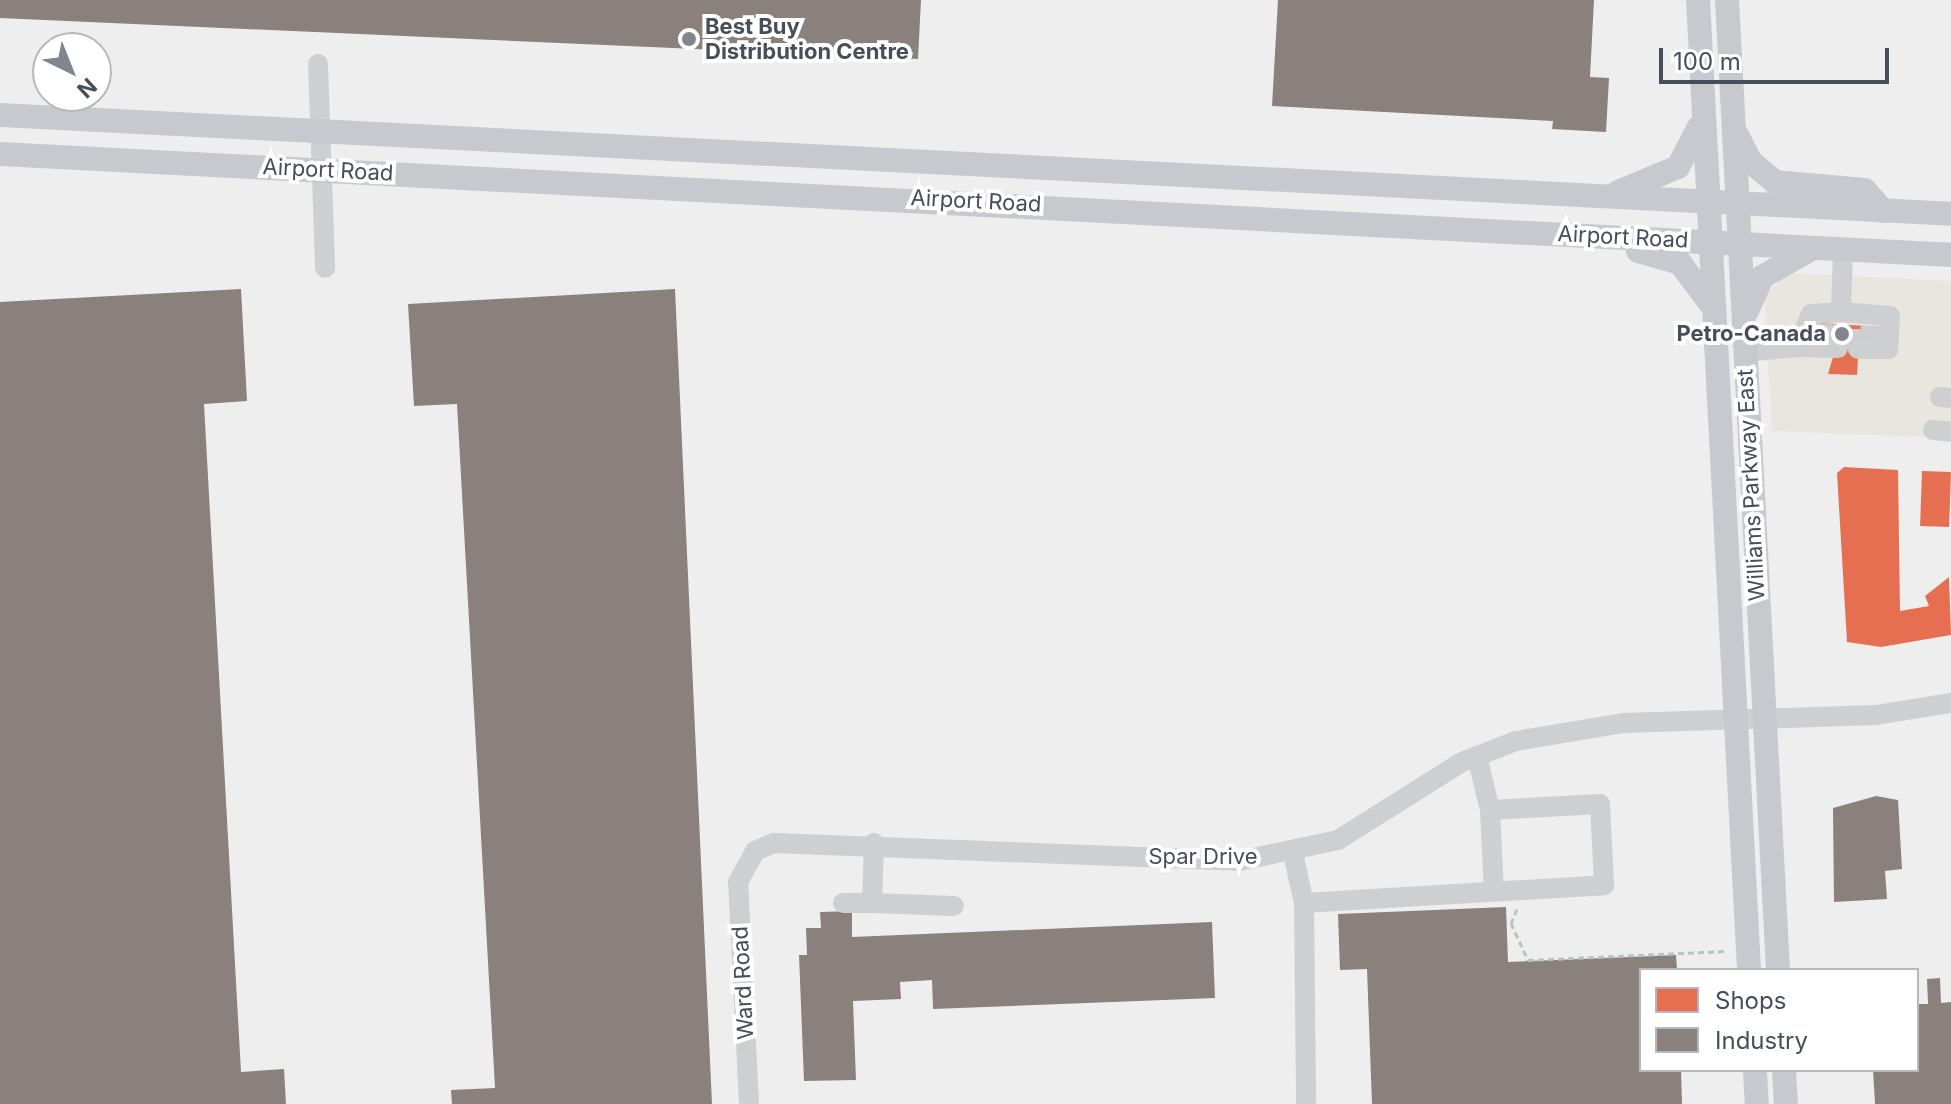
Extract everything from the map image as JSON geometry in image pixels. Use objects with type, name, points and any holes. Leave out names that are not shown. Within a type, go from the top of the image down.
[{"type":"main road","name":"Williams Parkway East","points":[[1698,0],[1706,203],[1748,960]]},
{"type":"main road","name":"Williams Parkway East","points":[[1727,0],[1778,968]]},
{"type":"main road","points":[[1603,197],[1678,167],[1702,113]]},
{"type":"main road","name":"Airport Road","points":[[0,115],[1951,214]]},
{"type":"main road","points":[[1731,116],[1744,152],[1765,177],[1865,190],[1883,211]]},
{"type":"main road","name":"Airport Road","points":[[0,154],[1951,255]]},
{"type":"main road","points":[[1584,235],[1604,249],[1670,257],[1700,282],[1712,307]]},
{"type":"main road","points":[[1743,325],[1762,277],[1816,248]]},
{"type":"main road","points":[[1755,1072],[1757,1104]]},
{"type":"main road","points":[[1784,1072],[1786,1104]]},
{"type":"street","points":[[318,64],[325,268]]},
{"type":"street","points":[[1843,250],[1849,331]]},
{"type":"street","points":[[1797,347],[1811,314],[1849,331]]},
{"type":"street","points":[[1744,352],[1797,347],[1849,331]]},
{"type":"street","name":"Spar Drive","points":[[745,863],[774,843],[874,843],[1211,861],[1293,853],[1338,840],[1477,756],[1574,729],[1765,716],[1876,715],[1951,703]]},
{"type":"street","points":[[1477,756],[1490,810],[1494,891]]},
{"type":"street","points":[[1304,903],[1604,885],[1600,804],[1490,810]]},
{"type":"street","points":[[872,903],[874,843]]},
{"type":"street","points":[[1293,853],[1304,903],[1306,1104]]},
{"type":"street","name":"Ward Road","points":[[745,863],[738,882],[749,1104]]},
{"type":"street","points":[[843,903],[954,906]]},
{"type":"path","points":[[1518,890],[1511,923],[1528,960],[1748,960]]},
{"type":"shaded area","points":[[1789,273],[1951,281],[1951,438],[1772,431],[1764,295]]},
{"type":"building: Shops","points":[[1819,323],[1881,327],[1885,341],[1859,342],[1857,375],[1828,374],[1838,340],[1813,337]]},
{"type":"building: Shops","points":[[1844,467],[1898,470],[1900,611],[1929,606],[1925,596],[1949,577],[1951,635],[1881,647],[1847,642],[1837,473]]},
{"type":"building: Shops","points":[[1922,471],[1951,472],[1949,527],[1920,526]]},
{"type":"building: Industry","name":"Best Buy Distribution Centre","points":[[0,0],[921,0],[918,59],[0,18]]},
{"type":"building: Industry","points":[[1278,0],[1594,0],[1590,77],[1609,78],[1606,132],[1552,129],[1553,121],[1272,106]]},
{"type":"building: Industry","points":[[241,289],[247,401],[204,404],[241,1072],[284,1069],[286,1104],[0,1104],[0,302]]},
{"type":"building: Industry","points":[[675,289],[712,1104],[452,1104],[451,1090],[495,1088],[457,404],[414,406],[408,304]]},
{"type":"building: Industry","points":[[1876,796],[1898,800],[1902,869],[1885,871],[1887,899],[1834,902],[1833,808]]},
{"type":"building: Industry","points":[[1506,907],[1508,962],[1676,955],[1677,968],[1639,968],[1639,1072],[1681,1072],[1682,1104],[1372,1104],[1367,969],[1340,970],[1338,914]]},
{"type":"building: Industry","points":[[852,911],[852,937],[1212,922],[1215,998],[933,1009],[932,980],[900,982],[901,999],[853,1001],[856,1080],[804,1081],[799,955],[807,955],[806,928],[821,928],[820,912]]},
{"type":"building: Industry","points":[[1940,978],[1941,1003],[1951,1002],[1951,1104],[1875,1104],[1873,1072],[1919,1072],[1919,1004],[1928,1004],[1927,979]]},
{"type":"tunnel","points":[[1827,340],[1828,324]]},
{"type":"tunnel","points":[[1850,349],[1851,325]]},
{"type":"tunnel","points":[[1869,342],[1871,326]]},
{"type":"place","name":"Best Buy Distribution Centre","points":[[689,39]]},
{"type":"place","name":"Petro-Canada","points":[[1842,334]]}]
